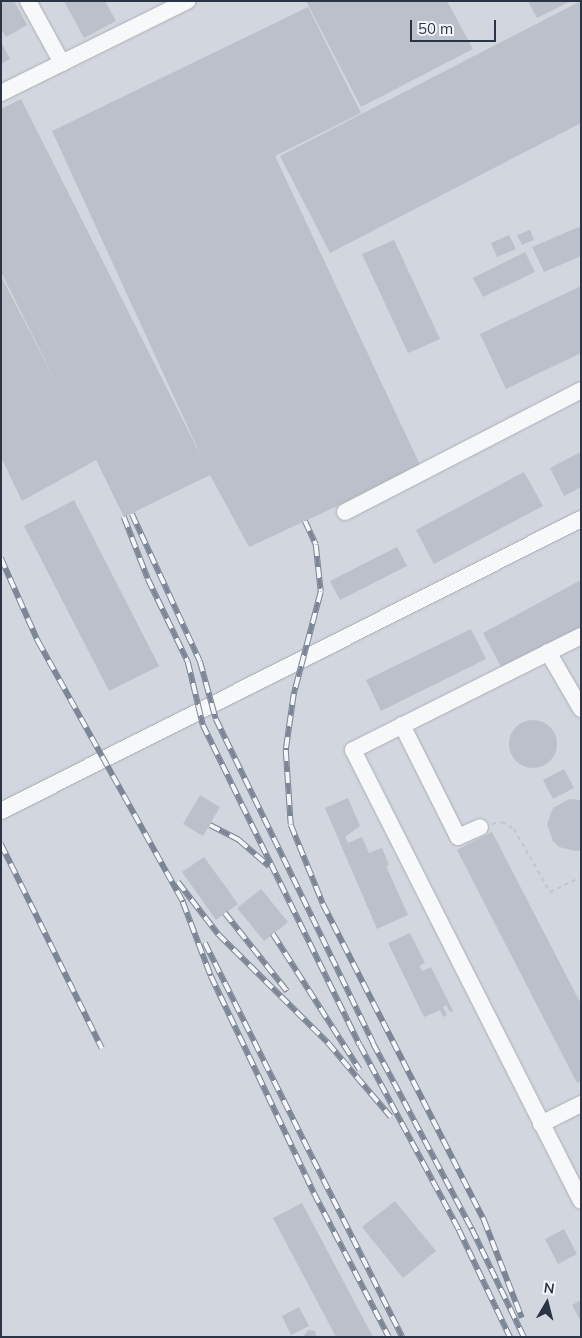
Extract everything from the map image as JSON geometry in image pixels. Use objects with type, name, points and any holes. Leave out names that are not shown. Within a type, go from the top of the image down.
[{"type":"street","points":[[28,1],[62,63]]},
{"type":"street","points":[[1,94],[187,1]]},
{"type":"street","points":[[345,512],[581,390]]},
{"type":"street","points":[[1,811],[581,519]]},
{"type":"street","points":[[581,636],[353,750],[355,758],[581,1202]]},
{"type":"street","points":[[548,652],[581,709]]},
{"type":"street","points":[[402,725],[458,837],[480,827]]},
{"type":"street","points":[[541,1124],[581,1104]]},
{"type":"path","points":[[480,827],[502,822],[514,830],[550,892],[581,877]]},
{"type":"shaded area","points":[[1,1],[581,1],[581,1337],[1,1337]]},
{"type":"building","points":[[1,1],[14,1],[27,25],[6,37],[1,29]]},
{"type":"building","points":[[64,1],[105,1],[116,21],[84,38]]},
{"type":"building","points":[[306,1],[447,1],[473,49],[361,107]]},
{"type":"building","points":[[528,1],[571,1],[537,18]]},
{"type":"building","points":[[581,1],[581,123],[330,253],[280,156]]},
{"type":"building","points":[[308,7],[361,113],[275,156],[421,467],[249,547],[210,475],[124,517],[96,460],[22,501],[1,457],[1,276],[61,392],[1,272],[1,109],[21,99],[203,460],[52,131]]},
{"type":"building","points":[[1,42],[10,59],[1,64]]},
{"type":"building","points":[[581,226],[581,256],[544,272],[532,247]]},
{"type":"building","points":[[530,230],[534,240],[522,245],[517,235]]},
{"type":"building","points":[[509,235],[516,249],[497,257],[491,243]]},
{"type":"building","points":[[394,240],[440,339],[408,353],[362,254]]},
{"type":"building","points":[[525,252],[535,272],[483,297],[473,278]]},
{"type":"building","points":[[581,286],[581,353],[506,389],[480,334]]},
{"type":"building","points":[[581,452],[581,487],[564,496],[550,468]]},
{"type":"building","points":[[524,472],[543,506],[434,564],[416,530]]},
{"type":"building","points":[[74,500],[159,666],[109,691],[24,526]]},
{"type":"building","points":[[397,547],[407,566],[340,600],[330,581]]},
{"type":"building","points":[[581,580],[581,628],[503,670],[483,633]]},
{"type":"building","points":[[471,629],[486,659],[381,711],[366,680]]},
{"type":"building","points":[[533,720],[542,722],[550,727],[555,735],[557,744],[555,753],[550,761],[542,766],[533,768],[524,766],[516,761],[511,753],[509,744],[511,735],[516,727],[524,722]]},
{"type":"building","points":[[564,769],[574,788],[553,799],[543,780]]},
{"type":"building","points":[[200,795],[220,807],[203,836],[183,824]]},
{"type":"building","points":[[348,798],[360,826],[345,837],[348,843],[362,837],[369,853],[382,848],[389,865],[386,866],[408,915],[377,929],[325,808]]},
{"type":"building","points":[[569,799],[581,800],[581,850],[576,851],[559,847],[553,841],[547,824],[553,808]]},
{"type":"building","points":[[492,832],[581,1004],[581,1081],[577,1083],[457,850]]},
{"type":"building","points":[[204,857],[238,904],[216,920],[182,872]]},
{"type":"building","points":[[261,889],[288,922],[264,941],[237,908]]},
{"type":"building","points":[[410,933],[425,963],[419,966],[422,971],[431,967],[453,1011],[450,1012],[446,1005],[443,1007],[447,1015],[443,1017],[440,1010],[424,1017],[388,943]]},
{"type":"building","points":[[395,1201],[436,1251],[403,1278],[362,1227]]},
{"type":"building","points":[[302,1203],[373,1337],[336,1337],[273,1218]]},
{"type":"building","points":[[564,1229],[577,1254],[558,1264],[545,1239]]},
{"type":"building","points":[[581,1300],[581,1322],[572,1305]]},
{"type":"building","points":[[299,1307],[309,1326],[291,1335],[282,1316]]},
{"type":"building","points":[[308,1330],[315,1331],[317,1337],[303,1337]]},
{"type":"railway","points":[[132,514],[200,661],[216,719],[373,1043],[472,1229],[524,1337]]},
{"type":"railway","points":[[124,517],[148,579],[188,662],[203,725],[360,1045],[459,1230],[510,1337]]},
{"type":"railway","points":[[305,521],[316,545],[321,592],[294,694],[286,750],[291,825],[323,904],[484,1220],[522,1318]]},
{"type":"railway","points":[[1,558],[38,641],[183,902],[211,976],[314,1193],[389,1337]]},
{"type":"railway","points":[[210,825],[239,840],[269,866]]},
{"type":"railway","points":[[1,844],[102,1048]]},
{"type":"railway","points":[[178,882],[218,934],[328,1043],[391,1117]]},
{"type":"railway","points":[[225,913],[287,991]]},
{"type":"railway","points":[[273,934],[360,1070]]},
{"type":"railway","points":[[205,943],[402,1337]]}]
